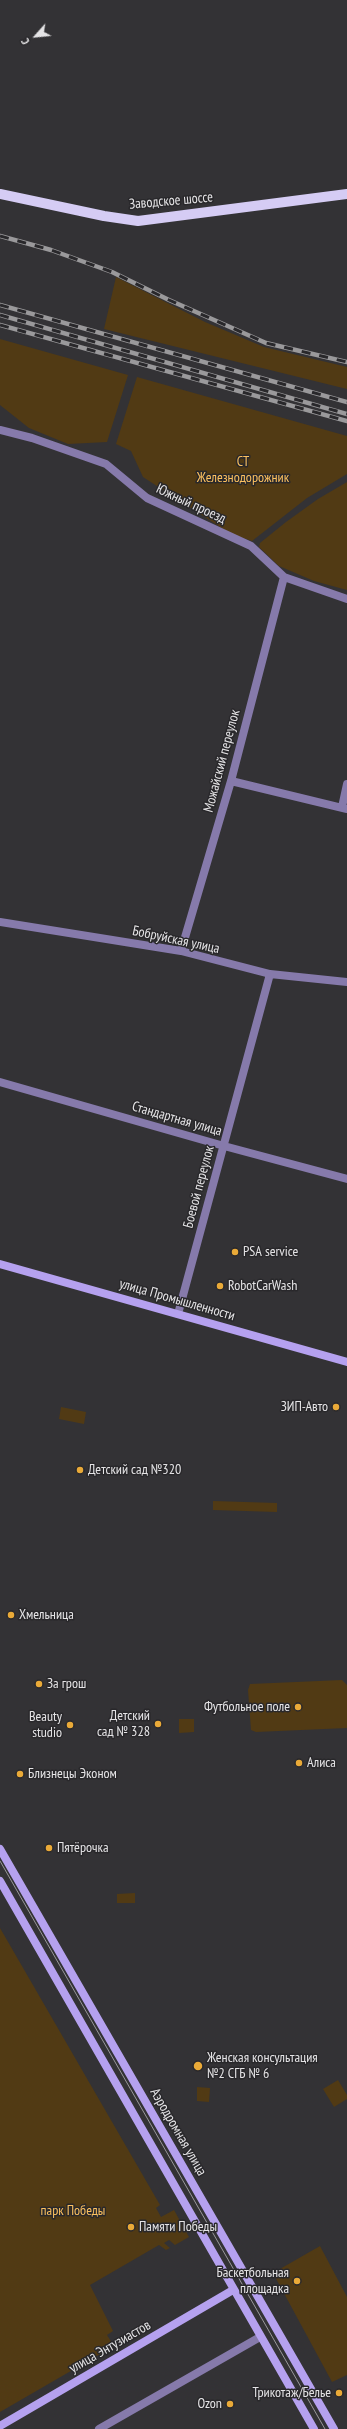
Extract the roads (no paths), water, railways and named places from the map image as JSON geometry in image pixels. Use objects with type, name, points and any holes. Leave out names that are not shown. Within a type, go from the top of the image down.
[{"type":"main road","name":"Заводское шоссе","points":[[0,194],[104,216],[138,221],[347,194]]},
{"type":"main road","name":"улица Промышленности","points":[[0,1264],[347,1362]]},
{"type":"main road","name":"Аэродромная улица","points":[[0,1849],[334,2429]]},
{"type":"main road","points":[[0,1882],[314,2429]]},
{"type":"main road","name":"улица Энтузиастов","points":[[0,2426],[233,2290]]},
{"type":"street","name":"Южный проезд","points":[[0,430],[32,438],[106,464],[147,498],[251,546],[284,576],[347,599]]},
{"type":"street","name":"Можайский переулок","points":[[181,952],[231,781],[284,576]]},
{"type":"street","points":[[231,781],[344,808],[347,784]]},
{"type":"street","name":"Бобруйская улица","points":[[0,922],[181,952],[270,974],[347,982]]},
{"type":"street","name":"Боевой переулок","points":[[178,1314],[270,974]]},
{"type":"street","name":"Стандартная улица","points":[[0,1082],[224,1146],[347,1179]]},
{"type":"street","points":[[99,2429],[260,2337]]},
{"type":"tram line","points":[[0,1861],[325,2429]]},
{"type":"railway","points":[[0,236],[51,250],[112,272],[169,300],[266,343],[347,362]]},
{"type":"railway","points":[[0,305],[347,402]]},
{"type":"railway","points":[[0,315],[347,414]]},
{"type":"railway","points":[[0,325],[347,421]]},
{"type":"place","name":"PSA service","points":[[235,1252]]},
{"type":"place","name":"RobotCarWash","points":[[220,1286]]},
{"type":"place","name":"ЗИП-Авто","points":[[336,1407]]},
{"type":"place","name":"Детский сад №320","points":[[80,1470]]},
{"type":"place","name":"Хмельница","points":[[11,1615]]},
{"type":"place","name":"За грош","points":[[39,1684]]},
{"type":"place","name":"Футбольное поле","points":[[298,1707]]},
{"type":"place","name":"Детский сад № 328","points":[[158,1724]]},
{"type":"place","name":"Beauty studio","points":[[70,1725]]},
{"type":"place","name":"Алиса","points":[[299,1763]]},
{"type":"place","name":"Близнецы Эконом","points":[[20,1774]]},
{"type":"place","name":"Пятёрочка","points":[[49,1848]]},
{"type":"place","name":"Женская консультация №2 СГБ № 6","points":[[198,2066]]},
{"type":"place","name":"Памяти Победы","points":[[131,2227]]},
{"type":"place","name":"Баскетбольная площадка","points":[[297,2281]]},
{"type":"place","name":"Трикотаж/Белье","points":[[339,2393]]},
{"type":"place","name":"Ozon","points":[[230,2404]]},
{"type":"park label","name":"СТ Железнодорожник","points":[[243,470]]},
{"type":"park label","name":"парк Победы","points":[[73,2211]]}]
